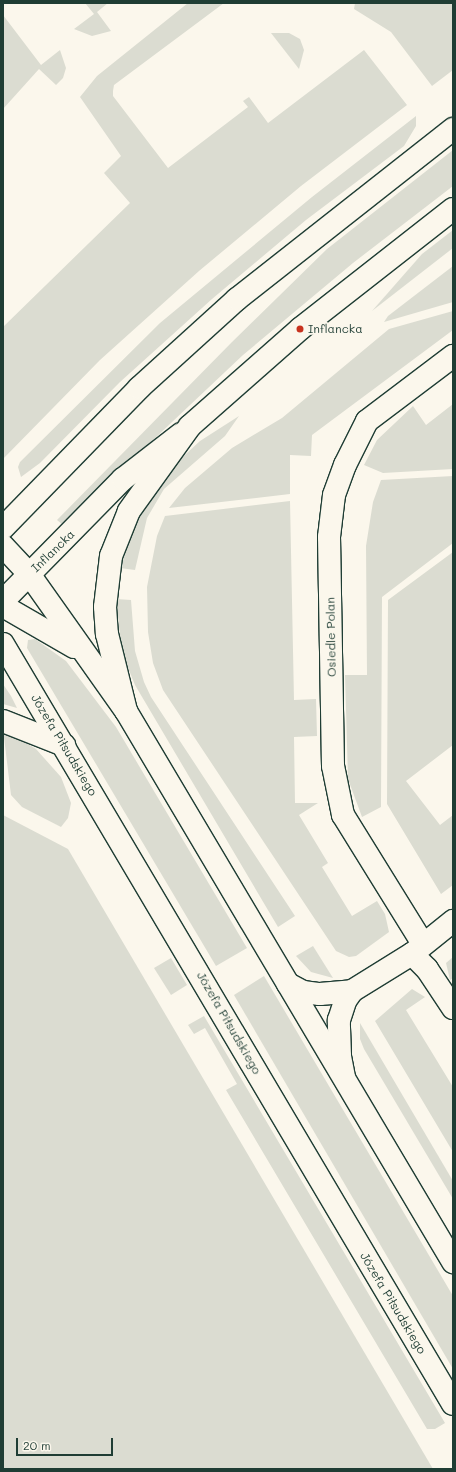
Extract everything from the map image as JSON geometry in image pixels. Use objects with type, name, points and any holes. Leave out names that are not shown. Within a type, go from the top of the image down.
[{"type":"street","points":[[3,528],[139,388],[237,299],[453,129]]},
{"type":"street","name":"Inflancka","points":[[3,601],[123,480],[190,426],[300,329],[453,209]]},
{"type":"street","name":"Osiedle Polan","points":[[453,356],[367,421],[345,465],[334,495],[329,537],[332,766],[342,815],[427,969],[453,1008]]},
{"type":"street","points":[[126,711],[107,634],[106,585],[111,556],[129,511],[190,426]]},
{"type":"street","points":[[3,546],[29,574],[126,711],[453,1262]]},
{"type":"street","points":[[3,606],[66,640],[95,667]]},
{"type":"street","name":"Józefa Piłsudskiego","points":[[3,644],[453,1404]]},
{"type":"street","points":[[3,720],[64,745]]},
{"type":"street","points":[[344,1078],[340,1056],[339,1020],[345,1001],[352,991],[417,949],[453,921]]},
{"type":"street","points":[[288,984],[304,992],[320,994],[352,991]]},
{"type":"shaded area","points":[[85,3],[108,3],[97,12],[111,31],[92,36],[74,29],[94,14]]},
{"type":"shaded area","points":[[188,3],[224,3],[114,85],[113,91],[113,96],[168,168],[248,107],[243,101],[249,97],[268,123],[364,50],[407,105],[301,186],[199,271],[100,360],[3,459],[3,327],[130,203],[104,173],[121,156],[80,97],[97,76]]},
{"type":"shaded area","points":[[355,3],[453,3],[453,70],[432,86],[391,32],[354,9]]},
{"type":"shaded area","points":[[3,15],[41,65],[60,50],[66,68],[63,78],[56,85],[39,69],[3,109]]},
{"type":"shaded area","points":[[271,33],[289,33],[300,39],[304,50],[299,69]]},
{"type":"shaded area","points":[[416,116],[416,126],[404,146],[306,220],[212,299],[120,382],[40,463],[21,477],[18,467],[20,462],[160,323],[312,197]]},
{"type":"shaded area","points":[[453,150],[453,186],[353,263],[243,355],[63,525],[57,520],[232,342],[327,249]]},
{"type":"shaded area","points":[[453,230],[453,248],[372,311],[422,254]]},
{"type":"shaded area","points":[[453,266],[453,302],[384,322],[388,316]]},
{"type":"shaded area","points":[[453,311],[453,330],[312,435],[311,456],[290,455],[290,494],[169,508],[185,488],[232,448],[282,418],[389,329]]},
{"type":"shaded area","points":[[453,404],[453,469],[383,473],[364,465],[377,440],[413,406],[426,425]]},
{"type":"shaded area","points":[[239,416],[225,436],[164,489],[147,518],[135,570],[120,568],[141,509],[173,466],[200,441]]},
{"type":"shaded area","points":[[453,476],[453,543],[382,597],[381,807],[362,817],[348,779],[345,675],[367,675],[366,546],[373,502],[381,480]]},
{"type":"shaded area","points":[[290,501],[294,700],[316,699],[317,736],[294,737],[295,803],[318,803],[299,815],[328,863],[322,867],[352,916],[377,901],[385,914],[389,932],[356,956],[349,957],[336,951],[163,690],[153,663],[148,632],[147,587],[157,536],[165,516]]},
{"type":"shaded area","points":[[453,552],[453,745],[406,781],[440,825],[453,815],[453,885],[441,894],[387,804],[388,600]]},
{"type":"shaded area","points":[[116,599],[131,600],[135,651],[144,682],[151,697],[295,916],[278,927],[135,685],[122,653]]},
{"type":"shaded area","points":[[35,639],[66,661],[116,727],[247,948],[216,966],[27,648],[28,640]]},
{"type":"shaded area","points":[[3,684],[11,696],[17,708],[3,704]]},
{"type":"shaded area","points":[[3,729],[36,749],[61,777],[71,803],[68,818],[61,827],[22,807],[11,795]]},
{"type":"shaded area","points":[[3,815],[68,849],[433,1469],[3,1469]]},
{"type":"shaded area","points":[[313,946],[333,978],[311,972],[296,956]]},
{"type":"shaded area","points":[[453,957],[453,978],[450,980],[446,963]]},
{"type":"shaded area","points":[[171,958],[187,985],[171,995],[154,968]]},
{"type":"shaded area","points":[[264,976],[453,1296],[453,1369],[234,995]]},
{"type":"shaded area","points":[[412,989],[425,997],[406,1010],[453,1087],[453,1152],[375,1021]]},
{"type":"shaded area","points":[[204,1016],[445,1423],[435,1429],[427,1429],[226,1090],[237,1084],[205,1028],[194,1034],[188,1025]]},
{"type":"shaded area","points":[[360,1023],[453,1181],[453,1199],[364,1049],[360,1039]]},
{"type":"place","name":"Inflancka","points":[[300,329]]}]
